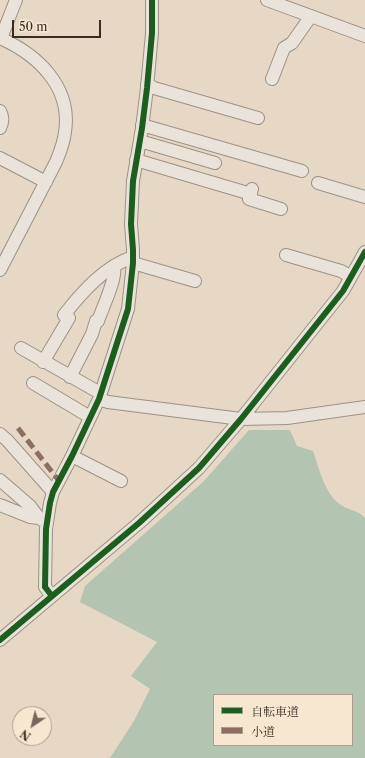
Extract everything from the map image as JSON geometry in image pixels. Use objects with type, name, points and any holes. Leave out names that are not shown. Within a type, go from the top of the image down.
[{"type":"street","points":[[0,270],[56,162],[63,144],[66,116],[63,99],[43,66],[36,59],[21,49],[1,38],[16,0]]},
{"type":"street","points":[[52,596],[45,587],[43,520],[53,492],[72,456],[100,396],[126,316],[131,287],[133,260],[131,202],[147,84],[152,27],[152,0]]},
{"type":"street","points":[[271,1],[365,36]]},
{"type":"street","points":[[272,79],[284,48],[292,43],[311,16]]},
{"type":"street","points":[[147,84],[154,88],[258,118]]},
{"type":"street","points":[[0,111],[2,116],[2,124],[0,128]]},
{"type":"street","points":[[142,125],[302,171]]},
{"type":"street","points":[[140,141],[215,162]]},
{"type":"street","points":[[0,158],[46,182]]},
{"type":"street","points":[[136,160],[251,192],[249,198],[281,209]]},
{"type":"street","points":[[318,183],[365,197]]},
{"type":"street","points":[[0,640],[139,523],[199,468],[241,419],[343,290],[365,252]]},
{"type":"street","points":[[286,255],[340,271],[351,278]]},
{"type":"street","points":[[43,362],[69,318],[64,315],[90,285],[122,260],[133,260],[195,281]]},
{"type":"street","points":[[70,377],[92,334],[96,321],[98,321],[115,271],[114,267]]},
{"type":"street","points":[[21,348],[70,377],[108,402],[241,419],[288,418],[365,407]]},
{"type":"street","points":[[33,383],[90,417]]},
{"type":"street","points":[[0,434],[53,492]]},
{"type":"street","points":[[72,456],[121,481]]},
{"type":"street","points":[[0,480],[30,506],[43,520]]},
{"type":"street","points":[[0,505],[30,517],[43,520]]},
{"type":"shaded area","points":[[249,430],[290,430],[297,446],[313,451],[323,481],[335,501],[344,507],[359,513],[365,518],[365,758],[110,758],[134,721],[150,689],[131,676],[157,642],[80,602],[85,586],[204,481]]},
{"type":"marked path","points":[[18,428],[59,481]]},
{"type":"cycle path","points":[[52,596],[45,587],[46,529],[50,503],[53,492],[99,399],[128,309],[133,263],[131,224],[133,181],[147,88],[152,33],[152,0]]},
{"type":"cycle path","points":[[0,640],[139,523],[199,468],[241,419],[343,291],[365,252]]}]
